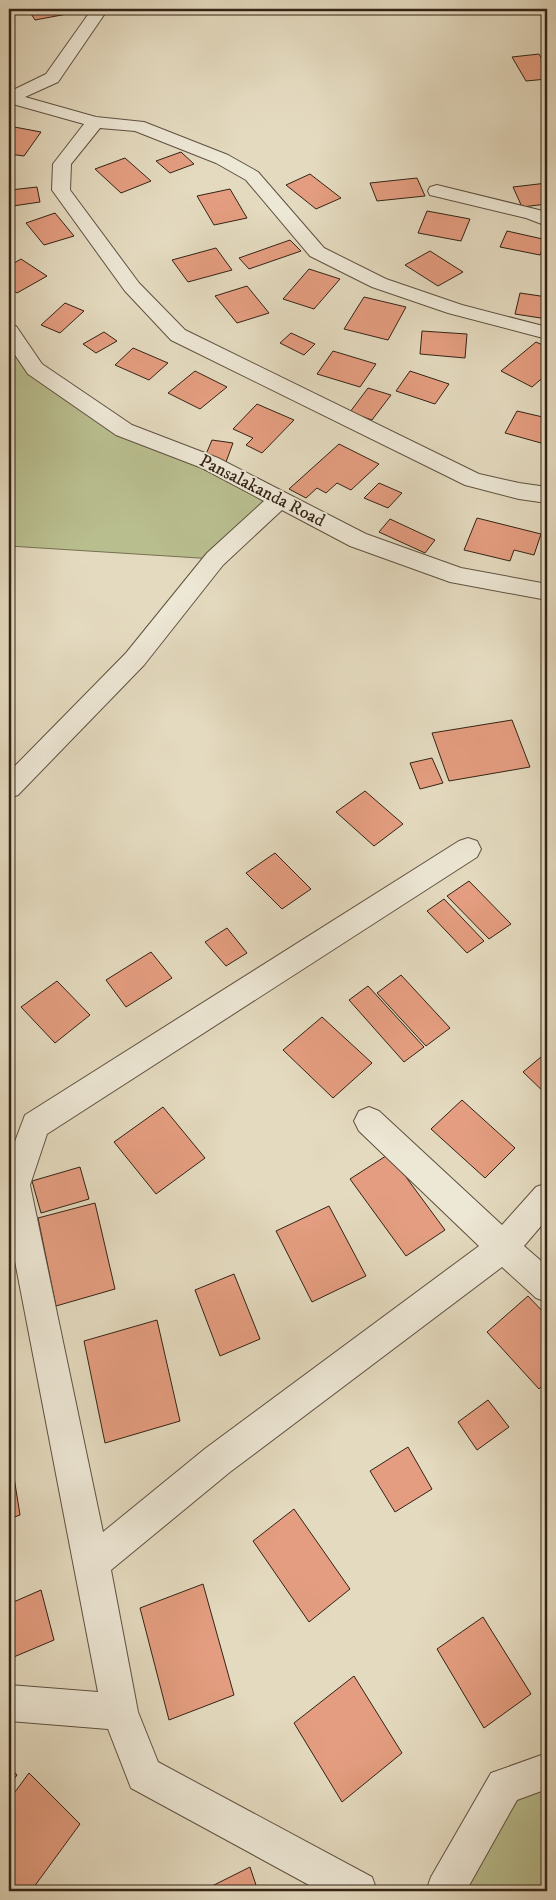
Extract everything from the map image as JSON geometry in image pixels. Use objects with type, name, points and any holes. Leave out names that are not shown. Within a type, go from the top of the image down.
[{"type":"street","points":[[9,98],[52,78],[100,9]]},
{"type":"street","points":[[9,98],[95,122],[138,126],[222,159],[252,176],[317,252],[379,283],[455,309],[547,333]]},
{"type":"street","points":[[95,122],[62,164],[61,190],[132,287],[178,335],[473,480],[547,495]]},
{"type":"street","points":[[437,191],[532,214],[547,220]]},
{"type":"street","name":"Pansalakanda Road","points":[[9,331],[35,369],[124,430],[210,463],[358,540],[458,576],[547,592]]},
{"type":"street","points":[[9,788],[135,659],[215,559],[280,499]]},
{"type":"street","points":[[358,1891],[144,1775],[120,1712],[92,1563],[11,1174],[35,1125],[468,849]]},
{"type":"street","points":[[369,1121],[502,1247],[547,1286]]},
{"type":"street","points":[[92,1563],[218,1460],[502,1247],[547,1197]]},
{"type":"street","points":[[9,1703],[120,1712]]},
{"type":"street","points":[[445,1891],[504,1786],[547,1771]]},
{"type":"green space","points":[[9,331],[35,369],[83,403],[280,499],[215,559],[9,546]]},
{"type":"green space","points":[[547,1771],[547,1891],[445,1891],[504,1786]]},
{"type":"building","points":[[28,9],[82,9],[83,11],[35,20]]},
{"type":"building","points":[[539,54],[547,67],[547,79],[526,81],[512,57]]},
{"type":"building","points":[[9,126],[41,132],[24,156],[9,154]]},
{"type":"building","points":[[181,152],[194,164],[170,173],[156,161]]},
{"type":"building","points":[[125,158],[151,181],[121,193],[95,169]]},
{"type":"building","points":[[310,174],[341,198],[316,209],[286,185]]},
{"type":"building","points":[[417,178],[425,196],[377,201],[370,183]]},
{"type":"building","points":[[547,183],[547,204],[522,207],[513,187]]},
{"type":"building","points":[[37,187],[40,202],[13,206],[10,190]]},
{"type":"building","points":[[230,189],[247,218],[214,225],[197,196]]},
{"type":"building","points":[[427,211],[470,219],[461,241],[418,233]]},
{"type":"building","points":[[55,213],[74,236],[44,245],[26,223]]},
{"type":"building","points":[[507,231],[547,240],[540,255],[500,247]]},
{"type":"building","points":[[290,240],[301,251],[249,269],[239,258]]},
{"type":"building","points":[[216,248],[232,270],[188,282],[172,260]]},
{"type":"building","points":[[430,251],[463,272],[438,286],[405,265]]},
{"type":"building","points":[[21,259],[47,276],[17,293],[9,287],[9,266]]},
{"type":"building","points":[[309,269],[340,279],[314,309],[283,299]]},
{"type":"building","points":[[247,286],[269,313],[237,323],[215,296]]},
{"type":"building","points":[[520,293],[547,297],[547,319],[515,314]]},
{"type":"building","points":[[364,297],[406,307],[388,340],[344,329]]},
{"type":"building","points":[[65,303],[84,311],[60,333],[41,325]]},
{"type":"building","points":[[422,331],[467,334],[465,358],[420,354]]},
{"type":"building","points":[[104,332],[117,341],[96,353],[83,344]]},
{"type":"building","points":[[291,333],[315,344],[304,355],[280,343]]},
{"type":"building","points":[[536,342],[547,347],[547,374],[532,387],[501,371]]},
{"type":"building","points":[[133,348],[168,363],[149,380],[115,365]]},
{"type":"building","points":[[333,351],[376,364],[360,387],[317,374]]},
{"type":"building","points":[[195,371],[227,387],[200,409],[168,393]]},
{"type":"building","points":[[410,371],[449,384],[435,404],[396,391]]},
{"type":"building","points":[[368,388],[391,395],[372,420],[350,412]]},
{"type":"building","points":[[257,404],[294,420],[262,453],[246,445],[253,438],[233,429]]},
{"type":"building","points":[[517,411],[547,418],[547,430],[541,443],[505,433]]},
{"type":"building","points":[[212,440],[233,443],[226,462],[204,459]]},
{"type":"building","points":[[339,444],[379,464],[351,490],[337,483],[326,493],[317,488],[306,498],[289,489]]},
{"type":"building","points":[[379,483],[402,493],[388,508],[364,498]]},
{"type":"building","points":[[477,518],[541,534],[534,555],[514,550],[510,561],[464,550]]},
{"type":"building","points":[[390,519],[435,540],[425,553],[379,532]]},
{"type":"building","points":[[512,720],[530,767],[449,781],[432,733]]},
{"type":"building","points":[[432,758],[443,783],[420,789],[410,763]]},
{"type":"building","points":[[365,791],[403,824],[374,846],[336,812]]},
{"type":"building","points":[[275,853],[311,889],[282,909],[246,873]]},
{"type":"building","points":[[469,881],[511,924],[489,939],[447,896]]},
{"type":"building","points":[[444,899],[484,941],[467,953],[427,911]]},
{"type":"building","points":[[227,928],[247,953],[226,966],[205,942]]},
{"type":"building","points":[[151,952],[172,978],[126,1007],[106,980]]},
{"type":"building","points":[[401,975],[450,1028],[426,1046],[377,993]]},
{"type":"building","points":[[57,981],[90,1015],[55,1043],[21,1007]]},
{"type":"building","points":[[368,986],[424,1047],[404,1062],[349,1000]]},
{"type":"building","points":[[322,1017],[372,1063],[333,1098],[283,1050]]},
{"type":"building","points":[[547,1052],[547,1095],[523,1072]]},
{"type":"building","points":[[462,1100],[515,1148],[485,1178],[431,1129]]},
{"type":"building","points":[[163,1107],[205,1158],[156,1194],[114,1142]]},
{"type":"building","points":[[389,1154],[445,1230],[406,1256],[350,1179]]},
{"type":"building","points":[[80,1167],[89,1199],[41,1213],[32,1181]]},
{"type":"building","points":[[95,1203],[115,1289],[56,1306],[38,1218]]},
{"type":"building","points":[[329,1206],[366,1276],[312,1302],[276,1231]]},
{"type":"building","points":[[234,1274],[260,1339],[220,1356],[195,1290]]},
{"type":"building","points":[[528,1296],[547,1316],[547,1381],[539,1389],[487,1332]]},
{"type":"building","points":[[157,1320],[180,1421],[105,1443],[84,1341]]},
{"type":"building","points":[[488,1400],[509,1427],[477,1450],[458,1422]]},
{"type":"building","points":[[9,1446],[20,1515],[9,1519]]},
{"type":"building","points":[[408,1447],[432,1489],[395,1512],[370,1471]]},
{"type":"building","points":[[294,1509],[350,1589],[309,1622],[253,1541]]},
{"type":"building","points":[[203,1584],[234,1695],[169,1720],[140,1608]]},
{"type":"building","points":[[41,1590],[54,1640],[9,1659],[9,1604]]},
{"type":"building","points":[[483,1617],[531,1694],[484,1728],[437,1649]]},
{"type":"building","points":[[354,1676],[402,1753],[342,1802],[294,1723]]},
{"type":"building","points":[[9,1766],[17,1775],[9,1786]]},
{"type":"building","points":[[29,1773],[80,1824],[31,1891],[9,1891],[9,1800]]},
{"type":"building","points":[[250,1867],[258,1891],[202,1891]]}]
